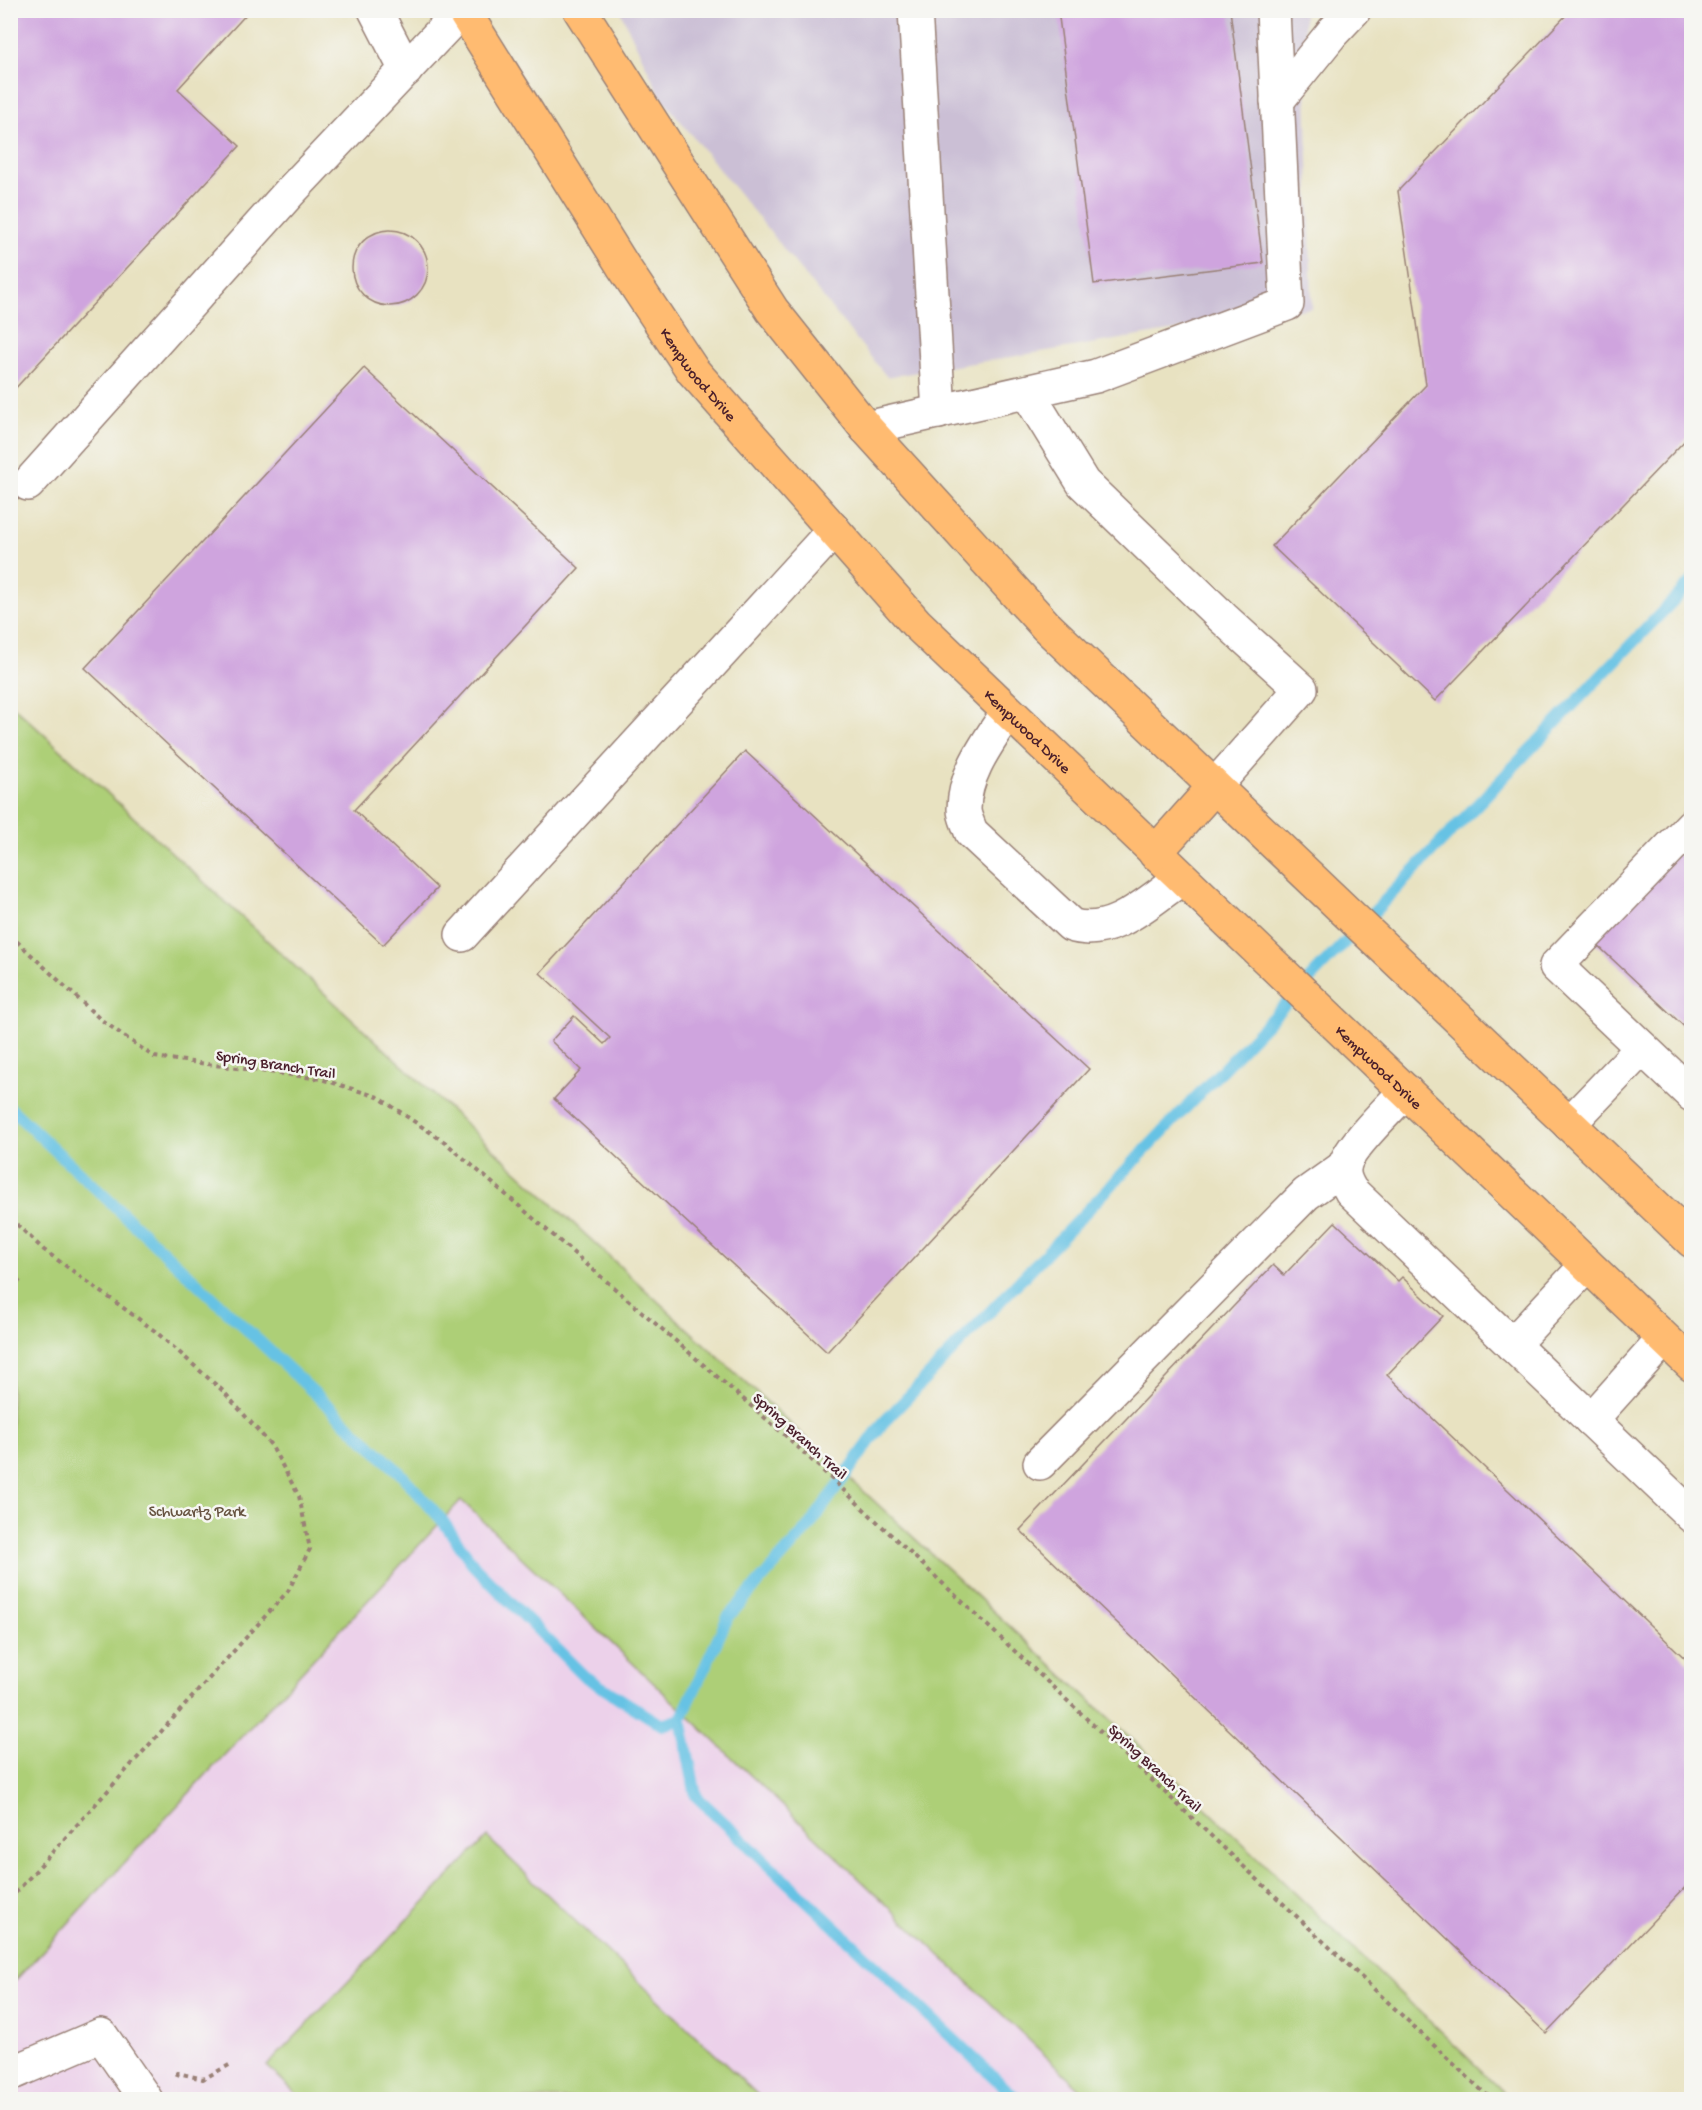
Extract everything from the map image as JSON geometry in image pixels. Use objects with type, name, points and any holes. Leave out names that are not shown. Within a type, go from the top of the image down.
[{"type":"main road","name":"Kempwood Drive","points":[[462,10],[623,267],[693,371],[916,623],[1692,1365]]},
{"type":"main road","points":[[580,10],[772,310],[866,428],[1046,626],[1690,1237]]},
{"type":"main road","points":[[1155,853],[1214,787]]},
{"type":"lane","points":[[375,10],[406,70]]},
{"type":"lane","points":[[28,484],[289,193],[462,10]]},
{"type":"lane","points":[[915,10],[939,412]]},
{"type":"lane","points":[[866,428],[1096,376],[1287,304],[1273,10]]},
{"type":"lane","points":[[1277,101],[1333,32],[1354,10]]},
{"type":"lane","points":[[1027,392],[1083,483],[1222,618],[1301,689],[1214,787]]},
{"type":"lane","points":[[462,935],[834,530]]},
{"type":"lane","points":[[1008,712],[978,760],[966,789],[964,812],[971,832],[1071,925],[1084,929],[1114,923],[1182,878]]},
{"type":"lane","points":[[1692,825],[1556,966],[1692,1095]]},
{"type":"lane","points":[[1569,1124],[1642,1048]]},
{"type":"lane","points":[[1406,1091],[1351,1152],[1344,1167],[1345,1181],[1351,1191],[1591,1420],[1688,1504]]},
{"type":"lane","points":[[1040,1463],[1306,1194],[1344,1167]]},
{"type":"lane","points":[[1512,1345],[1587,1265]]},
{"type":"lane","points":[[1591,1420],[1664,1339]]},
{"type":"lane","points":[[10,2074],[101,2035],[146,2100]]},
{"type":"path","name":"Spring Branch Trail","points":[[10,934],[100,1018],[154,1057],[321,1079],[378,1097],[446,1143],[786,1436],[1492,2100]]},
{"type":"path","points":[[10,1218],[45,1250],[155,1331],[223,1391],[271,1445],[299,1496],[310,1549],[288,1591],[10,1899]]},
{"type":"path","points":[[10,1274],[23,1285]]},
{"type":"path","points":[[176,2084],[178,2073],[203,2079],[233,2063]]},
{"type":"shaded area","points":[[620,11],[1304,11],[1312,308],[887,377],[661,97]]},
{"type":"shaded area","points":[[460,1500],[1091,2099],[11,2099],[10,1985]]},
{"type":"green space","name":"Schwartz Park","points":[[11,704],[1187,1790],[1511,2099],[1091,2099],[461,1500],[11,1985]]},
{"type":"green space","points":[[487,1837],[762,2099],[302,2099],[267,2066]]},
{"type":"building","points":[[10,10],[250,10],[178,89],[240,146],[10,394]]},
{"type":"building","points":[[1058,10],[1230,10],[1263,263],[1094,284]]},
{"type":"building","points":[[1571,10],[1692,10],[1692,433],[1435,701],[1272,546],[1426,385],[1398,191]]},
{"type":"building","points":[[390,230],[405,233],[417,241],[425,253],[428,268],[425,283],[417,295],[405,303],[390,306],[375,303],[363,295],[355,283],[352,268],[355,253],[363,241],[375,233]]},
{"type":"building","points":[[364,368],[579,568],[354,810],[437,888],[383,945],[85,668]]},
{"type":"building","points":[[745,751],[1089,1069],[827,1352],[554,1099],[581,1070],[551,1041],[574,1016],[604,1044],[610,1038],[540,973]]},
{"type":"building","points":[[1692,837],[1692,1034],[1593,941]]},
{"type":"building","points":[[1335,1222],[1398,1281],[1402,1277],[1443,1316],[1387,1375],[1692,1665],[1692,1880],[1546,2033],[1020,1530],[1273,1265],[1284,1275]]},
{"type":"waterway","points":[[1018,2100],[696,1796],[681,1719],[728,1617],[807,1529],[883,1423],[1692,581]]},
{"type":"waterway","points":[[10,1108],[400,1473],[442,1520],[475,1567],[584,1676],[662,1725],[681,1719]]}]
